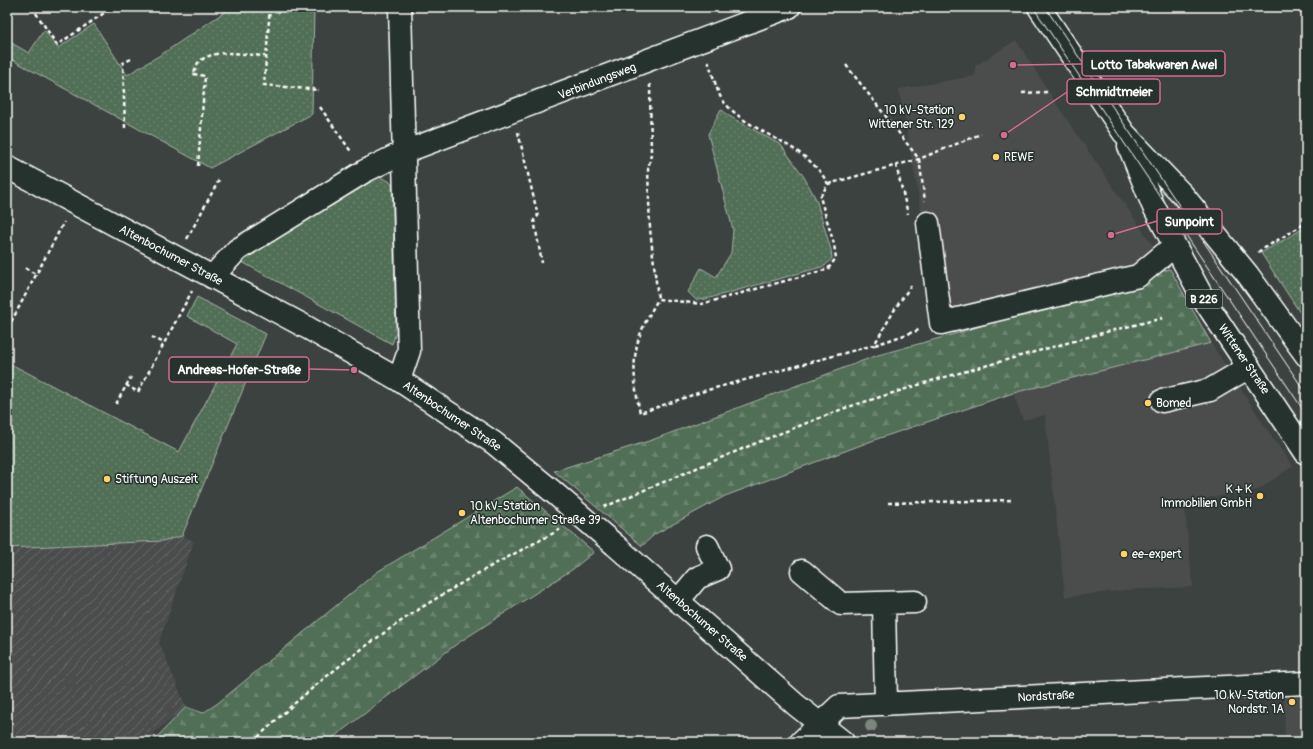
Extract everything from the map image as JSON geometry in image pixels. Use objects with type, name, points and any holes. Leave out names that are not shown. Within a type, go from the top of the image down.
[{"type":"street","points":[[400,7],[409,351],[400,380]]},
{"type":"street","name":"Verbindungsweg","points":[[212,277],[237,250],[365,172],[404,152],[644,63],[789,7]]},
{"type":"street","name":"Wittener Straße","points":[[1039,7],[1124,134],[1182,194],[1240,265],[1306,354]]},
{"type":"street","name":"Wittener Straße","points":[[1124,134],[1153,205],[1204,300],[1306,453]]},
{"type":"street","name":"Altenbochumer Straße","points":[[7,167],[400,380],[494,443],[615,545],[821,725],[843,742]]},
{"type":"street","points":[[918,220],[941,323],[1138,276],[1174,246]]},
{"type":"street","points":[[1162,401],[1210,390],[1249,367]]},
{"type":"street","points":[[678,601],[697,578],[718,569],[707,546]]},
{"type":"street","points":[[802,571],[841,604],[915,602]]},
{"type":"street","points":[[884,603],[886,704]]},
{"type":"street","name":"Nordstraße","points":[[801,742],[821,725],[839,706],[1306,683]]},
{"type":"path","points":[[32,7],[57,45],[113,7]]},
{"type":"path","points":[[270,7],[265,56],[264,86],[319,90]]},
{"type":"path","points":[[701,41],[722,100],[740,117],[792,147],[813,162],[828,184]]},
{"type":"path","points":[[198,166],[205,76],[193,74],[198,64],[206,57],[215,54],[265,56]]},
{"type":"path","points":[[126,128],[123,63],[131,59]]},
{"type":"path","points":[[644,63],[651,86],[651,154],[648,170],[650,229],[658,298],[639,338],[635,358],[635,389],[640,413],[704,391],[874,345],[941,323]]},
{"type":"path","points":[[846,65],[919,159],[918,220]]},
{"type":"path","points":[[1022,93],[1049,92]]},
{"type":"path","points":[[320,107],[365,172]]},
{"type":"path","points":[[513,112],[538,216],[534,220],[542,262]]},
{"type":"path","points":[[658,298],[702,304],[828,269],[836,258],[834,244],[820,197],[828,184],[919,159],[981,134]]},
{"type":"path","points":[[896,165],[918,220]]},
{"type":"path","points":[[177,258],[220,178]]},
{"type":"path","points":[[1240,265],[1306,223]]},
{"type":"path","points":[[7,324],[9,326],[63,225]]},
{"type":"path","points":[[25,268],[37,274]]},
{"type":"path","points":[[874,345],[895,309],[914,281]]},
{"type":"path","points":[[126,385],[138,392],[191,294]]},
{"type":"path","points":[[604,506],[845,408],[931,381],[1106,332],[1163,318]]},
{"type":"path","points":[[152,337],[164,343]]},
{"type":"path","points":[[116,404],[131,376]]},
{"type":"path","points":[[888,503],[1013,500]]},
{"type":"path","points":[[253,742],[330,674],[389,630],[451,589],[562,528]]},
{"type":"shaded area","points":[[1016,40],[1061,111],[1169,269],[950,335],[934,280],[899,89],[975,76],[975,66]]},
{"type":"shaded area","points":[[1211,343],[1271,436],[1293,466],[1258,490],[1184,502],[1193,587],[1125,590],[1065,597],[1045,415],[1023,420],[1013,393]]},
{"type":"shaded area","points":[[182,536],[194,541],[159,642],[186,707],[143,742],[7,742],[7,548],[162,541]]},
{"type":"shaded area","points":[[1292,692],[1306,692],[1306,742],[1285,742],[1284,698]]},
{"type":"green space","points":[[232,7],[314,7],[312,114],[210,168],[7,57],[8,41],[29,53],[44,30],[58,48],[94,24],[127,75],[162,54]]},
{"type":"green space","points":[[721,109],[729,116],[781,145],[804,177],[816,199],[832,258],[825,266],[706,299],[696,300],[688,292],[701,268],[716,277],[731,253],[733,230],[708,134]]},
{"type":"green space","points":[[379,177],[389,181],[392,185],[396,333],[392,344],[240,261],[373,179]]},
{"type":"green space","points":[[1306,227],[1306,322],[1261,253]]},
{"type":"green space","points":[[1170,269],[1211,343],[1013,393],[877,439],[725,496],[655,534],[642,546],[554,471],[652,440],[878,355],[951,335]]},
{"type":"green space","points":[[197,297],[266,334],[182,536],[162,541],[7,548],[7,362],[179,452],[237,344],[187,316]]},
{"type":"green space","points":[[517,487],[594,552],[573,569],[458,643],[327,742],[152,742],[186,707],[203,713],[218,703],[377,572]]},
{"type":"tram line","points":[[1033,7],[1306,414]]},
{"type":"tram line","points":[[1045,7],[1306,393]]},
{"type":"place","name":"Lotto Tabakwaren Awel","points":[[1013,65]]},
{"type":"place","name":"10 kV-Station Wittener Str. 129","points":[[962,117]]},
{"type":"place","name":"Schmidtmeier","points":[[1004,135]]},
{"type":"place","name":"REWE","points":[[996,157]]},
{"type":"place","name":"Sunpoint","points":[[1111,235]]},
{"type":"place","name":"Andreas-Hofer-Straße","points":[[354,370]]},
{"type":"place","name":"Bomed","points":[[1148,403]]},
{"type":"place","name":"Stiftung Auszeit","points":[[107,479]]},
{"type":"place","name":"K + K Immobilien GmbH","points":[[1260,496]]},
{"type":"place","name":"10 kV-Station Altenbochumer Straße 39","points":[[462,513]]},
{"type":"place","name":"ee-expert","points":[[1124,554]]},
{"type":"place","name":"10 kV-Station Nordstr. 1A","points":[[1292,702]]}]
